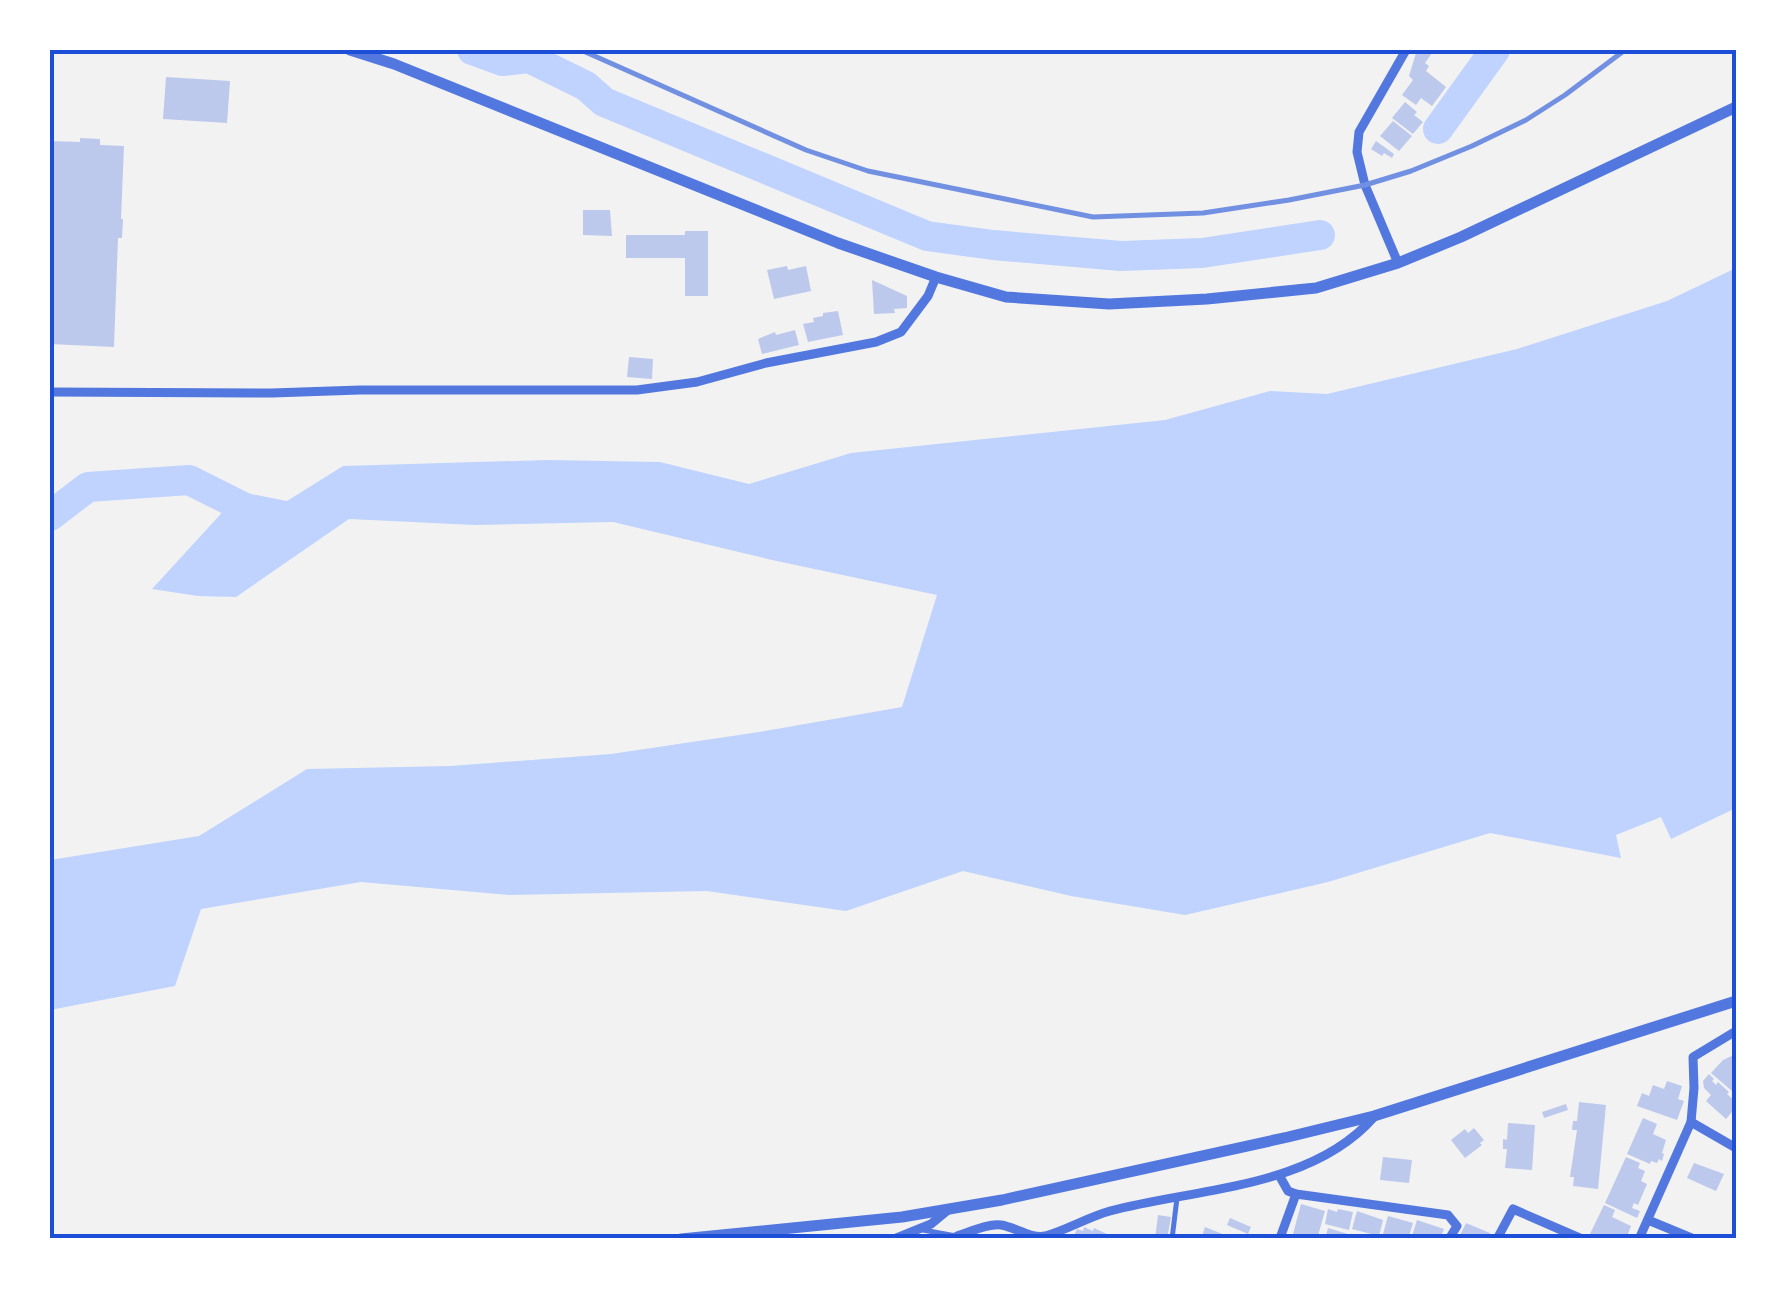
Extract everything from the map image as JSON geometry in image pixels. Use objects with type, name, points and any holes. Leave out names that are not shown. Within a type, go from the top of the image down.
[{"type":"street","points":[[350,50],[936,277],[1006,296],[1109,304],[1316,288],[1461,237],[1736,106]]},
{"type":"street","points":[[1398,262],[1365,185],[1357,152],[1359,132],[1406,50]]},
{"type":"street","points":[[50,392],[637,390],[697,382],[766,363],[876,342],[901,332],[928,296],[936,277]]},
{"type":"street","points":[[681,1239],[902,1216],[1079,1183],[1374,1116],[1736,1001]]},
{"type":"street","points":[[1693,1057],[1736,1031]]},
{"type":"street","points":[[1693,1057],[1736,1040]]},
{"type":"street","points":[[1640,1239],[1691,1122],[1693,1057]]},
{"type":"street","points":[[958,1238],[998,1224],[1041,1237],[1108,1211],[1278,1175],[1357,1136],[1374,1116]]},
{"type":"street","points":[[1691,1122],[1736,1148]]},
{"type":"street","points":[[1278,1175],[1288,1191],[1296,1194],[1448,1215],[1457,1226],[1450,1239]]},
{"type":"street","points":[[1284,1239],[1280,1238],[1296,1194]]},
{"type":"street","points":[[894,1239],[931,1224],[950,1208]]},
{"type":"street","points":[[1498,1239],[1513,1209],[1582,1239]]},
{"type":"street","points":[[1648,1220],[1694,1239]]},
{"type":"lane","points":[[1172,1239],[1177,1198]]},
{"type":"lane","points":[[920,1230],[958,1238]]},
{"type":"water","points":[[1736,268],[1736,808],[1671,839],[1661,817],[1616,835],[1621,858],[1490,833],[1328,882],[1185,915],[1071,896],[963,871],[846,911],[707,891],[509,895],[361,882],[201,909],[175,986],[50,1010],[50,860],[199,836],[307,769],[450,766],[611,754],[902,707],[937,595],[613,522],[475,525],[349,519],[236,597],[152,589],[241,492],[287,501],[343,466],[548,460],[660,462],[749,484],[851,453],[1165,420],[1270,391],[1327,394],[1517,349],[1667,301]]},
{"type":"building","points":[[1417,50],[1434,50],[1425,63],[1429,66],[1426,71],[1446,87],[1432,106],[1421,98],[1416,105],[1402,95],[1413,80],[1409,76]]},
{"type":"building","points":[[166,77],[230,81],[227,123],[163,119]]},
{"type":"building","points":[[1405,102],[1423,122],[1413,134],[1392,118]]},
{"type":"building","points":[[1393,121],[1412,136],[1399,151],[1380,136]]},
{"type":"building","points":[[80,138],[100,139],[100,145],[124,146],[114,347],[50,344],[50,141],[80,142]]},
{"type":"building","points":[[1376,141],[1394,154],[1392,158],[1371,149]]},
{"type":"building","points":[[583,210],[610,210],[612,236],[583,235]]},
{"type":"building","points":[[685,231],[708,231],[708,296],[685,296],[685,258],[626,258],[626,235],[685,235]]},
{"type":"building","points":[[787,266],[788,270],[806,266],[811,291],[774,299],[767,270]]},
{"type":"building","points":[[872,280],[907,296],[907,308],[874,314]]},
{"type":"building","points":[[838,311],[843,335],[808,342],[803,324],[814,322],[813,318],[823,313]]},
{"type":"building","points":[[795,330],[799,345],[762,354],[758,339]]},
{"type":"building","points":[[629,357],[653,359],[652,379],[627,377]]},
{"type":"building","points":[[1736,1054],[1736,1087],[1732,1091],[1711,1073],[1723,1060]]},
{"type":"building","points":[[1709,1074],[1736,1102],[1726,1119],[1706,1101],[1711,1095],[1703,1081]]},
{"type":"building","points":[[1667,1081],[1682,1086],[1678,1099],[1684,1101],[1677,1120],[1637,1106],[1642,1093],[1649,1096],[1653,1085],[1664,1089]]},
{"type":"building","points":[[1579,1102],[1606,1105],[1598,1189],[1573,1186],[1574,1177],[1570,1177],[1577,1130],[1572,1130],[1573,1121],[1577,1121]]},
{"type":"building","points":[[1566,1104],[1568,1110],[1544,1118],[1542,1112]]},
{"type":"building","points":[[1643,1118],[1657,1124],[1653,1134],[1666,1140],[1662,1161],[1657,1163],[1627,1154]]},
{"type":"building","points":[[1508,1123],[1535,1125],[1532,1170],[1505,1168],[1507,1149],[1503,1149],[1503,1139],[1507,1140]]},
{"type":"building","points":[[1474,1128],[1484,1140],[1465,1158],[1451,1140],[1465,1129],[1468,1133]]},
{"type":"building","points":[[1383,1157],[1412,1160],[1409,1183],[1380,1180]]},
{"type":"building","points":[[1626,1157],[1640,1163],[1638,1168],[1645,1171],[1641,1181],[1647,1184],[1638,1205],[1634,1203],[1632,1208],[1640,1211],[1637,1218],[1605,1203]]},
{"type":"building","points":[[1694,1163],[1724,1174],[1716,1191],[1687,1178]]},
{"type":"building","points":[[1301,1204],[1325,1211],[1317,1239],[1293,1234]]},
{"type":"building","points":[[1604,1205],[1615,1210],[1612,1217],[1631,1226],[1626,1239],[1601,1239],[1590,1234]]},
{"type":"building","points":[[1328,1209],[1353,1212],[1349,1230],[1325,1224]]},
{"type":"building","points":[[1357,1211],[1383,1220],[1379,1236],[1352,1229]]},
{"type":"building","points":[[1158,1215],[1171,1217],[1167,1239],[1155,1239]]},
{"type":"building","points":[[1388,1216],[1413,1223],[1408,1239],[1383,1234]]},
{"type":"building","points":[[1230,1218],[1251,1227],[1248,1234],[1227,1225]]},
{"type":"building","points":[[1417,1220],[1444,1229],[1440,1239],[1411,1239]]},
{"type":"building","points":[[1466,1223],[1490,1233],[1487,1239],[1458,1239]]},
{"type":"building","points":[[1084,1227],[1118,1239],[1073,1238],[1077,1229],[1083,1231]]},
{"type":"building","points":[[1205,1227],[1235,1239],[1201,1239]]},
{"type":"building","points":[[1328,1228],[1348,1234],[1346,1239],[1325,1239]]},
{"type":"waterway","points":[[472,50],[502,61],[529,58],[586,86],[604,102],[927,236],[1121,256],[1202,253],[1320,235]]},
{"type":"waterway","points":[[1438,129],[1495,50]]},
{"type":"waterway","points":[[1438,129],[1509,50]]},
{"type":"waterway","points":[[50,516],[88,487],[189,480],[261,516],[269,515]]},
{"type":"railway","points":[[581,50],[806,150],[868,171],[1093,217],[1203,213],[1365,185],[1411,171],[1526,120],[1625,50]]}]
